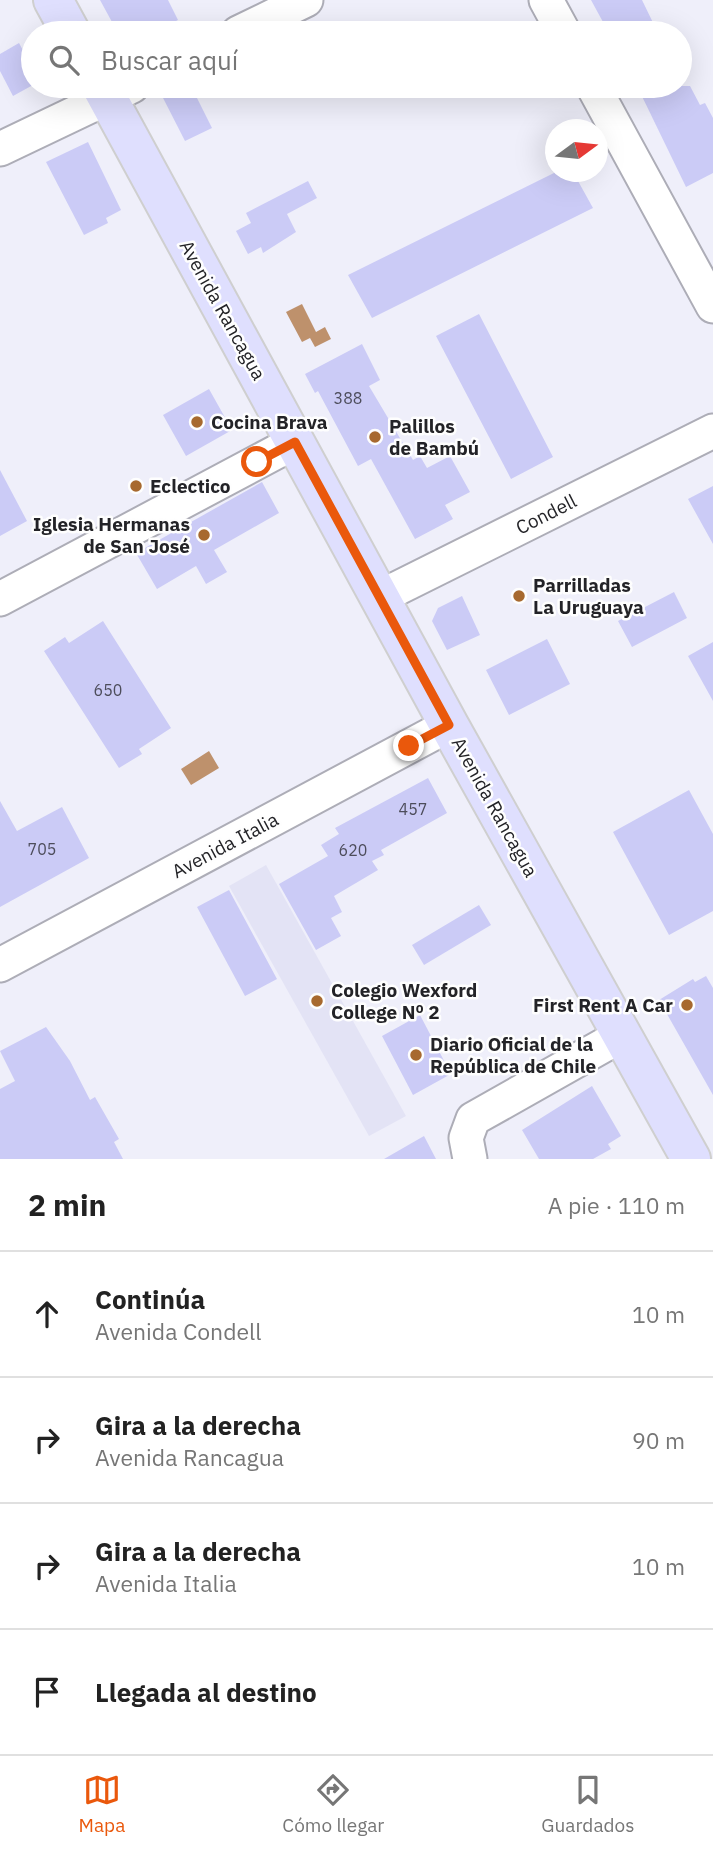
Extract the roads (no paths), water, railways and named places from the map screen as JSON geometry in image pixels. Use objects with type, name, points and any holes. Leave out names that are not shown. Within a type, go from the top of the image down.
[{"type":"main road","points":[[52,0],[64,21]]},
{"type":"main road","name":"Avenida Rancagua","points":[[117,98],[295,442],[691,1159]]},
{"type":"street","points":[[263,21],[306,0]]},
{"type":"street","points":[[546,0],[557,21]]},
{"type":"street","points":[[0,149],[98,98]]},
{"type":"street","points":[[600,98],[713,306]]},
{"type":"street","name":"Condell","points":[[380,597],[713,431]]},
{"type":"street","points":[[0,599],[295,442]]},
{"type":"street","name":"Avenida Italia","points":[[0,965],[449,725]]},
{"type":"street","points":[[470,1159],[466,1138],[473,1119],[622,1035]]},
{"type":"place","name":"Cocina Brava","points":[[197,422]]},
{"type":"place","name":"Palillos de Bambú","points":[[375,437]]},
{"type":"place","name":"Eclectico","points":[[136,486]]},
{"type":"place","name":"Iglesia Hermanas de San José","points":[[204,535]]},
{"type":"place","name":"Parrilladas La Uruguaya","points":[[519,596]]},
{"type":"place","name":"Colegio Wexford College Nº 2","points":[[317,1001]]},
{"type":"place","name":"First Rent A Car","points":[[687,1005]]},
{"type":"place","name":"Diario Oficial de la República de Chile","points":[[416,1055]]}]
